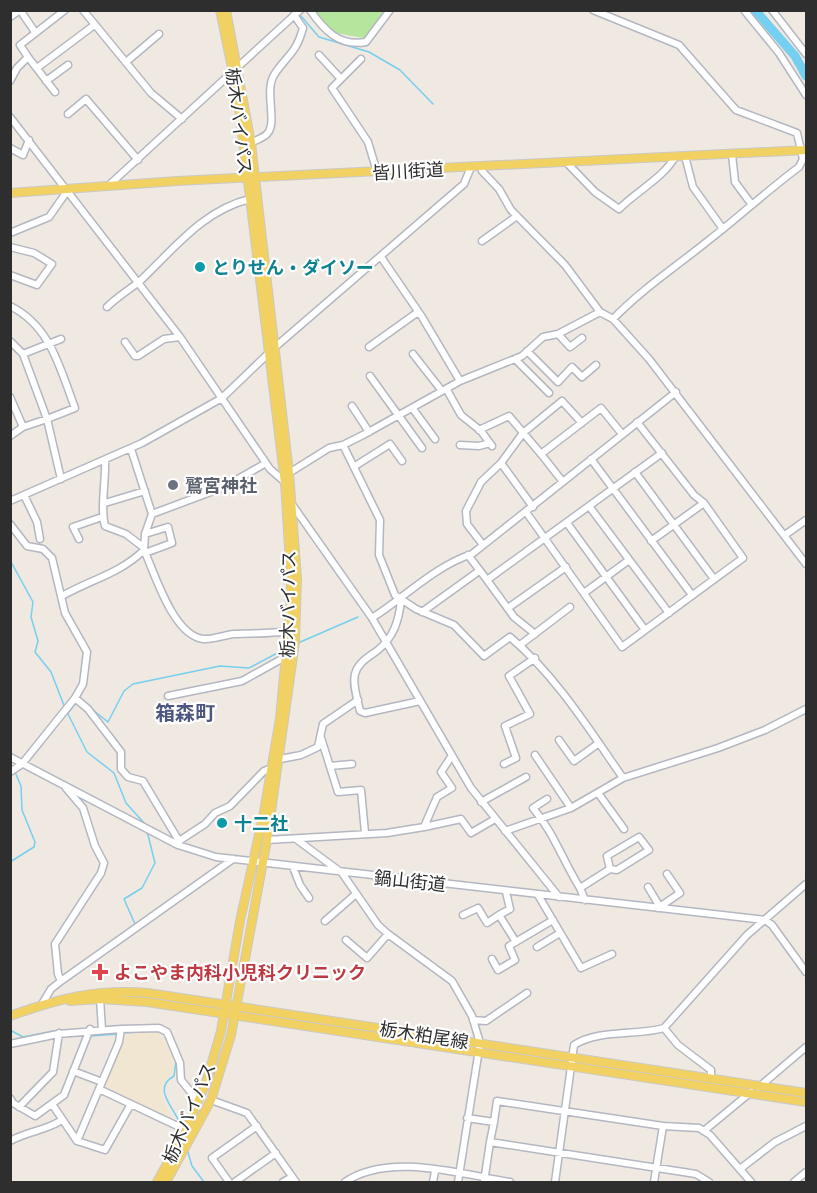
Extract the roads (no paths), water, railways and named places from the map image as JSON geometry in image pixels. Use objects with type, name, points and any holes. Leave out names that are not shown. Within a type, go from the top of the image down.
[{"type":"main road","name":"栃木バイパス","points":[[166,1182],[211,1100],[235,1016],[280,759],[295,642],[297,578],[293,505],[288,485],[236,69],[220,10]]},
{"type":"main road","name":"栃木バイパス","points":[[157,1182],[186,1130],[206,1083],[224,1014],[272,768],[288,656],[291,579],[286,495],[289,473],[249,199],[251,143],[226,10]]},
{"type":"main road","name":"皆川街道","points":[[10,193],[804,150]]},
{"type":"main road","name":"栃木粕尾線","points":[[10,1016],[42,1004],[81,994],[118,991],[226,1004],[480,1043],[571,1063],[807,1102]]},
{"type":"main road","name":"栃木粕尾線","points":[[42,1004],[100,999],[147,1002],[478,1052],[711,1078],[807,1094]]},
{"type":"street","points":[[10,17],[20,10],[35,32]]},
{"type":"street","points":[[55,92],[20,45],[65,10]]},
{"type":"street","points":[[83,10],[93,26],[99,28],[151,93],[182,119]]},
{"type":"street","points":[[310,10],[332,37],[360,43],[366,42],[390,10]]},
{"type":"street","points":[[593,10],[679,45],[736,110],[793,131],[799,136],[804,150],[801,164],[654,285],[634,298],[614,319]]},
{"type":"street","points":[[744,10],[779,53],[807,95]]},
{"type":"street","points":[[772,10],[807,54]]},
{"type":"street","points":[[108,186],[296,12],[303,28],[298,45],[274,75],[269,90],[271,126],[268,133],[251,143]]},
{"type":"street","points":[[37,68],[93,26]]},
{"type":"street","points":[[126,62],[159,34]]},
{"type":"street","points":[[320,55],[341,79]]},
{"type":"street","points":[[10,81],[13,72],[28,57]]},
{"type":"street","points":[[361,59],[332,88],[368,142],[377,172]]},
{"type":"street","points":[[46,81],[68,65]]},
{"type":"street","points":[[68,114],[86,99],[105,125],[138,160]]},
{"type":"street","points":[[11,118],[180,337],[266,463],[288,485]]},
{"type":"street","points":[[10,148],[23,155],[29,140]]},
{"type":"street","points":[[732,154],[735,182],[752,204]]},
{"type":"street","points":[[685,156],[693,187],[723,229]]},
{"type":"street","points":[[567,163],[595,192],[619,209],[636,192],[669,168],[675,157]]},
{"type":"street","points":[[482,167],[482,171],[518,216],[565,265],[600,312],[614,319],[676,392],[807,564]]},
{"type":"street","points":[[10,501],[131,448],[222,398],[271,350],[464,184],[471,168]]},
{"type":"street","points":[[10,233],[49,217],[68,190]]},
{"type":"street","points":[[107,307],[139,282],[167,252],[211,216],[225,206],[249,199]]},
{"type":"street","points":[[482,241],[518,216]]},
{"type":"street","points":[[10,247],[34,253],[52,264],[37,285],[10,275]]},
{"type":"street","points":[[381,257],[460,381]]},
{"type":"street","points":[[10,306],[35,322],[50,343],[75,408],[23,427],[10,436]]},
{"type":"street","points":[[369,347],[418,312]]},
{"type":"street","points":[[289,473],[329,448],[343,445],[369,432],[460,381],[515,359],[543,337],[558,334],[600,312]]},
{"type":"street","points":[[558,334],[570,347],[582,338]]},
{"type":"street","points":[[125,342],[135,356],[138,356],[164,339],[180,337]]},
{"type":"street","points":[[23,354],[61,339]]},
{"type":"street","points":[[10,341],[23,354],[47,419],[61,479]]},
{"type":"street","points":[[527,351],[558,381],[572,367],[582,377],[596,365]]},
{"type":"street","points":[[413,354],[461,415],[491,444],[460,445]]},
{"type":"street","points":[[515,359],[549,393]]},
{"type":"street","points":[[370,376],[422,447]]},
{"type":"street","points":[[372,618],[401,600],[452,560],[468,555],[483,545],[676,392]]},
{"type":"street","points":[[10,397],[23,427]]},
{"type":"street","points":[[483,545],[467,524],[466,511],[481,482],[501,463],[523,433],[562,400],[582,423]]},
{"type":"street","points":[[352,406],[369,432]]},
{"type":"street","points":[[540,454],[601,408],[622,434]]},
{"type":"street","points":[[413,409],[435,439]]},
{"type":"street","points":[[479,430],[509,416],[563,482]]},
{"type":"street","points":[[526,512],[622,647],[743,558],[704,503],[694,495],[637,422]]},
{"type":"street","points":[[355,466],[390,444],[402,461]]},
{"type":"street","points":[[343,445],[380,520],[378,539],[380,555],[395,595],[422,612],[454,625],[484,656],[510,637],[520,645],[535,658],[623,778]]},
{"type":"street","points":[[131,448],[152,514],[145,534],[144,550],[164,599],[189,634],[203,639],[233,634],[266,635],[289,631]]},
{"type":"street","points":[[487,580],[662,453]]},
{"type":"street","points":[[591,459],[692,595]]},
{"type":"street","points":[[105,460],[105,503],[102,517],[105,526],[126,534],[144,550]]},
{"type":"street","points":[[152,514],[224,487],[266,463]]},
{"type":"street","points":[[501,463],[532,507]]},
{"type":"street","points":[[635,472],[714,579]]},
{"type":"street","points":[[105,503],[145,491]]},
{"type":"street","points":[[24,495],[37,522],[40,539]]},
{"type":"street","points":[[286,495],[372,618],[451,757],[495,819],[559,897]]},
{"type":"street","points":[[651,541],[704,503]]},
{"type":"street","points":[[589,506],[669,612]]},
{"type":"street","points":[[79,539],[73,527],[102,517]]},
{"type":"street","points":[[785,535],[807,520]]},
{"type":"street","points":[[567,523],[645,630]]},
{"type":"street","points":[[10,524],[27,546],[43,549],[52,558],[65,613],[87,652],[83,684],[75,698],[22,764],[10,772]]},
{"type":"street","points":[[62,596],[130,564],[144,550],[172,543],[168,527],[145,534]]},
{"type":"street","points":[[468,555],[508,608],[535,634]]},
{"type":"street","points":[[584,593],[629,560]]},
{"type":"street","points":[[508,608],[566,567]]},
{"type":"street","points":[[422,612],[479,571]]},
{"type":"street","points":[[401,600],[398,622],[385,643],[362,662],[356,672],[360,711],[365,713],[420,701]]},
{"type":"street","points":[[520,645],[570,607]]},
{"type":"street","points":[[168,696],[242,681],[288,656]]},
{"type":"street","points":[[504,764],[516,758],[505,726],[530,714],[509,676],[535,658]]},
{"type":"street","points":[[75,698],[88,709],[121,752],[121,769],[128,777],[143,780],[179,843],[205,824],[215,813],[230,806],[264,771],[272,768]]},
{"type":"street","points":[[280,759],[313,751],[320,744],[323,724],[358,700]]},
{"type":"street","points":[[505,831],[571,808],[623,778],[727,745],[807,710]]},
{"type":"street","points":[[321,738],[338,792],[361,790],[365,833]]},
{"type":"street","points":[[559,740],[574,760],[599,743]]},
{"type":"street","points":[[535,756],[571,808]]},
{"type":"street","points":[[424,827],[437,797],[452,789],[441,772],[451,757]]},
{"type":"street","name":"鍋山街道","points":[[10,758],[199,853],[262,864],[765,920]]},
{"type":"street","points":[[330,766],[352,764]]},
{"type":"street","points":[[482,802],[526,777]]},
{"type":"street","points":[[62,981],[58,974],[55,944],[101,873],[104,863],[95,846],[83,808],[63,785]]},
{"type":"street","points":[[598,793],[624,829]]},
{"type":"street","points":[[547,800],[533,808],[556,839],[561,857],[585,900]]},
{"type":"street","points":[[267,840],[424,827],[461,819],[471,833],[495,819]]},
{"type":"street","points":[[580,888],[610,869],[618,870],[649,850],[639,837],[607,856],[610,869]]},
{"type":"street","points":[[296,839],[342,873],[388,934],[452,981],[473,1020],[480,1043],[458,1182]]},
{"type":"street","points":[[42,1004],[51,989],[233,859]]},
{"type":"street","points":[[294,867],[300,885],[309,898]]},
{"type":"street","points":[[648,886],[659,908],[680,893],[667,874]]},
{"type":"street","points":[[555,1182],[574,1045],[582,1040],[664,1028],[747,935],[807,884]]},
{"type":"street","points":[[463,915],[478,908],[487,923],[510,909],[506,892]]},
{"type":"street","points":[[325,921],[356,894]]},
{"type":"street","points":[[538,895],[581,968],[612,954]]},
{"type":"street","points":[[499,915],[516,942]]},
{"type":"street","points":[[492,959],[498,970],[515,960],[509,946],[553,920]]},
{"type":"street","points":[[765,920],[772,925],[807,972]]},
{"type":"street","points":[[537,947],[560,933]]},
{"type":"street","points":[[346,940],[367,958],[388,934]]},
{"type":"street","points":[[473,1020],[486,1021],[527,993]]},
{"type":"street","points":[[100,999],[102,1029]]},
{"type":"street","points":[[10,1044],[90,1029],[159,1028],[167,1032],[180,1063],[182,1080],[198,1101]]},
{"type":"street","points":[[664,1028],[678,1045],[711,1070],[711,1078]]},
{"type":"street","points":[[10,1098],[36,1116],[64,1095],[90,1029]]},
{"type":"street","points":[[77,1141],[119,1042],[121,1029]]},
{"type":"street","points":[[20,1107],[53,1072],[59,1034]]},
{"type":"street","points":[[705,1130],[807,1047]]},
{"type":"street","points":[[73,1071],[131,1104],[194,1134]]},
{"type":"street","points":[[211,1100],[248,1113],[294,1180],[284,1182]]},
{"type":"street","points":[[485,1180],[497,1101],[663,1126],[705,1130],[751,1182]]},
{"type":"street","points":[[52,1104],[77,1141],[105,1150],[131,1104]]},
{"type":"street","points":[[467,1118],[494,1122]]},
{"type":"street","points":[[10,1141],[28,1132],[45,1130],[62,1119]]},
{"type":"street","points":[[229,1182],[212,1158],[257,1126]]},
{"type":"street","points":[[654,1182],[663,1126]]},
{"type":"street","points":[[740,1169],[775,1142],[807,1126]]},
{"type":"street","points":[[490,1142],[701,1175],[709,1182]]},
{"type":"street","points":[[235,1182],[276,1153]]},
{"type":"street","points":[[345,1182],[360,1173],[380,1167],[435,1171],[510,1182]]},
{"type":"street","points":[[433,1182],[435,1171]]},
{"type":"street","points":[[794,1182],[807,1172]]},
{"type":"waterway","points":[[755,10],[795,56],[806,76]]},
{"type":"waterway","points":[[301,16],[319,37],[369,52],[400,70],[433,104]]},
{"type":"waterway","points":[[10,560],[33,602],[31,617],[38,641],[35,652],[51,672],[65,708]]},
{"type":"waterway","points":[[298,643],[358,617]]},
{"type":"waterway","points":[[79,699],[108,722],[124,691],[133,684],[220,666],[249,668],[283,650]]},
{"type":"waterway","points":[[68,713],[76,703]]},
{"type":"waterway","points":[[67,712],[87,752],[114,773],[126,803],[145,824]]},
{"type":"waterway","points":[[10,862],[34,847],[35,842],[22,810],[21,786],[15,772]]},
{"type":"waterway","points":[[135,924],[124,899],[142,888],[155,863],[147,831]]},
{"type":"waterway","points":[[10,1030],[23,1037],[54,1031]]},
{"type":"waterway","points":[[123,1033],[154,1031]]},
{"type":"waterway","points":[[90,1036],[118,1034]]},
{"type":"waterway","points":[[60,1036],[85,1036]]},
{"type":"waterway","points":[[176,1061],[174,1076],[167,1081],[164,1093],[180,1124]]},
{"type":"waterway","points":[[187,1149],[192,1166],[204,1182]]},
{"type":"place","name":"とりせん・ダイソー","points":[[200,267]]},
{"type":"place","name":"鷲宮神社","points":[[173,485]]},
{"type":"place","name":"十二社","points":[[222,823]]},
{"type":"place","name":"よこやま内科小児科クリニック","points":[[100,972]]},
{"type":"district","name":"箱森町","points":[[185,712]]}]
